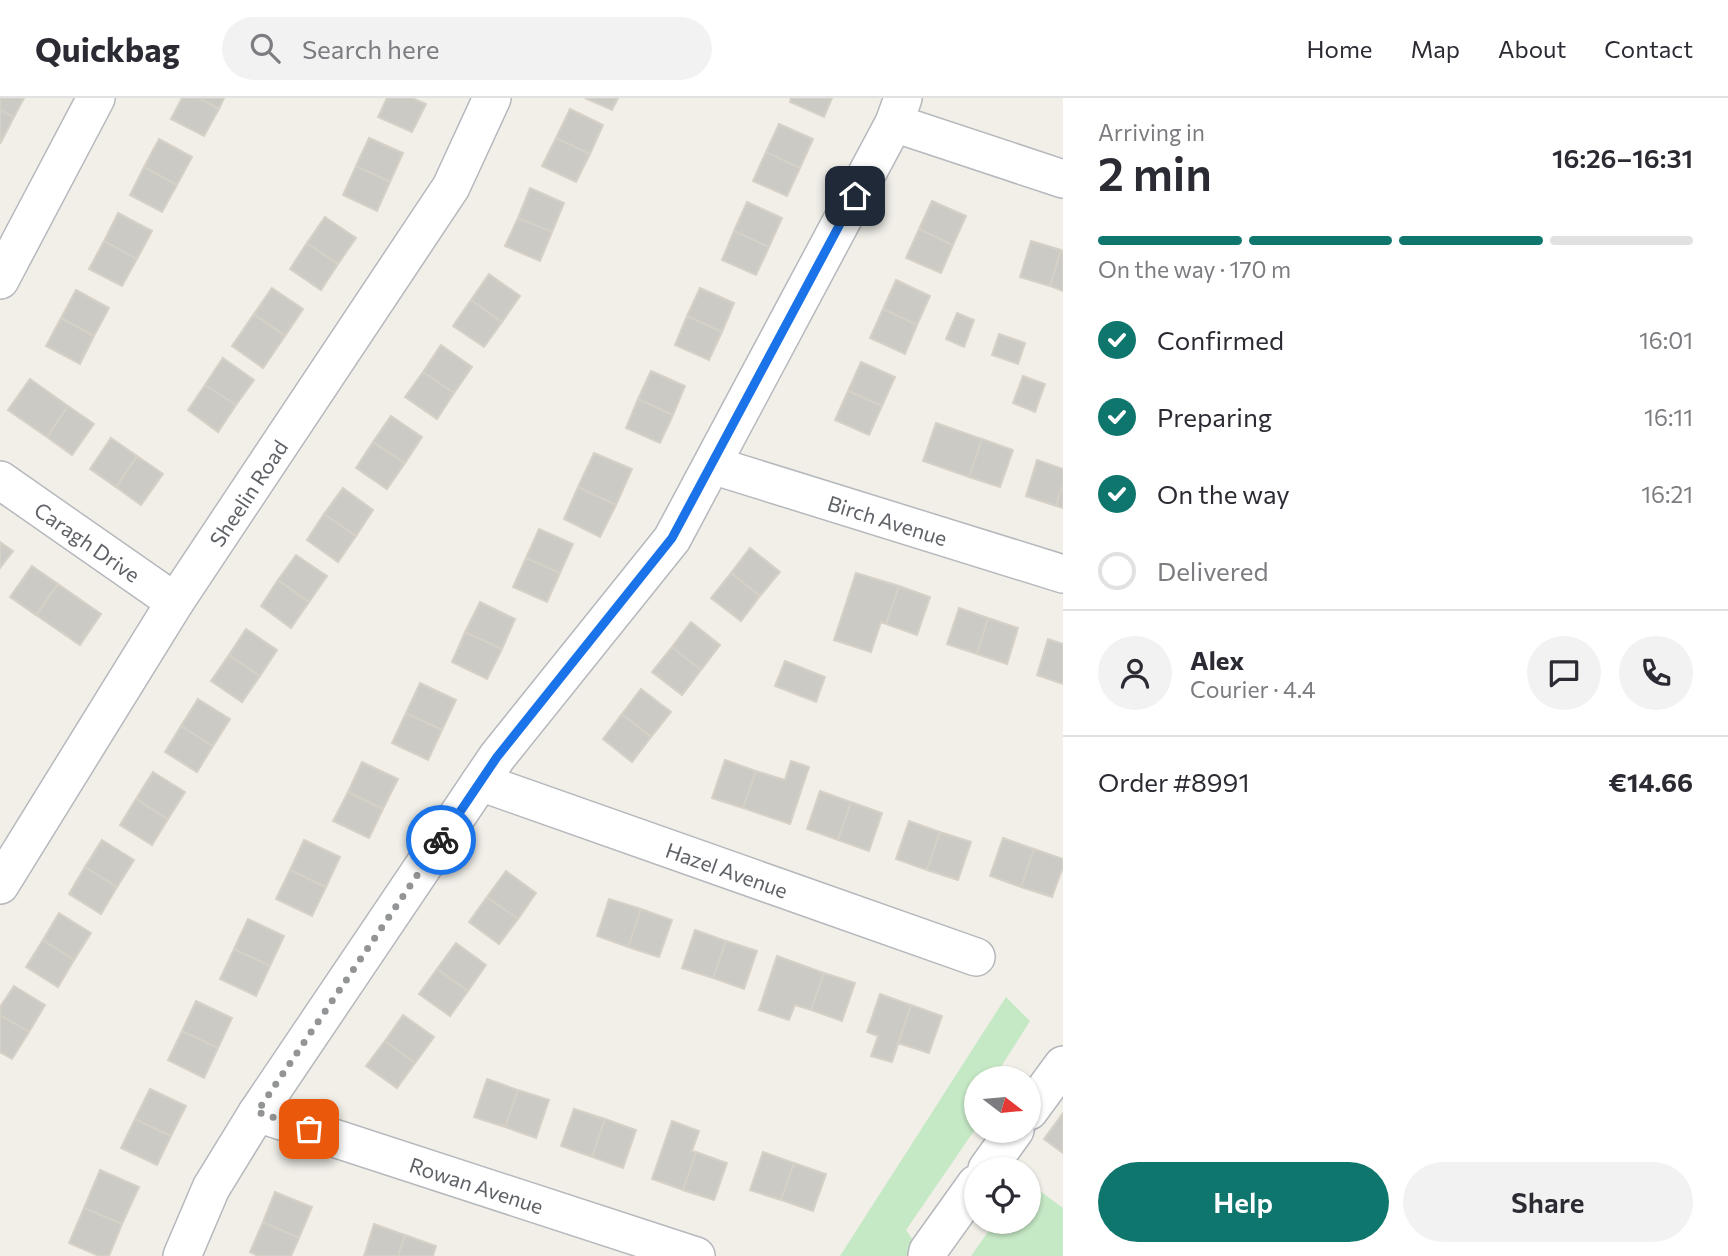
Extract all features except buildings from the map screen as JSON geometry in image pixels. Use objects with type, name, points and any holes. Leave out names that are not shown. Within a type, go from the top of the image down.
[{"type":"street","points":[[0,280],[96,98]]},
{"type":"street","name":"Sheelin Road","points":[[0,886],[175,602],[451,187],[492,98]]},
{"type":"street","points":[[182,1256],[211,1188],[257,1112],[497,757],[672,538],[899,110],[1063,179]]},
{"type":"street","name":"Birch Avenue","points":[[712,465],[1063,574]]},
{"type":"street","name":"Caragh Drive","points":[[0,480],[175,602]]},
{"type":"street","name":"Hazel Avenue","points":[[480,782],[976,957]]},
{"type":"street","points":[[1041,1095],[1063,1065]]},
{"type":"street","name":"Rowan Avenue","points":[[257,1112],[696,1256]]},
{"type":"street","points":[[927,1256],[964,1201]]},
{"type":"green space","points":[[1006,997],[1030,1021],[1002,1066],[964,1066],[966,1143],[906,1230],[917,1246],[909,1256],[840,1256]]},
{"type":"green space","points":[[1041,1192],[1063,1208],[1063,1256],[971,1256],[987,1234],[1041,1234]]},
{"type":"way so far","points":[[309,1129],[257,1112],[441,840]]},
{"type":"route","points":[[441,840],[497,757],[672,538],[855,196]]}]
